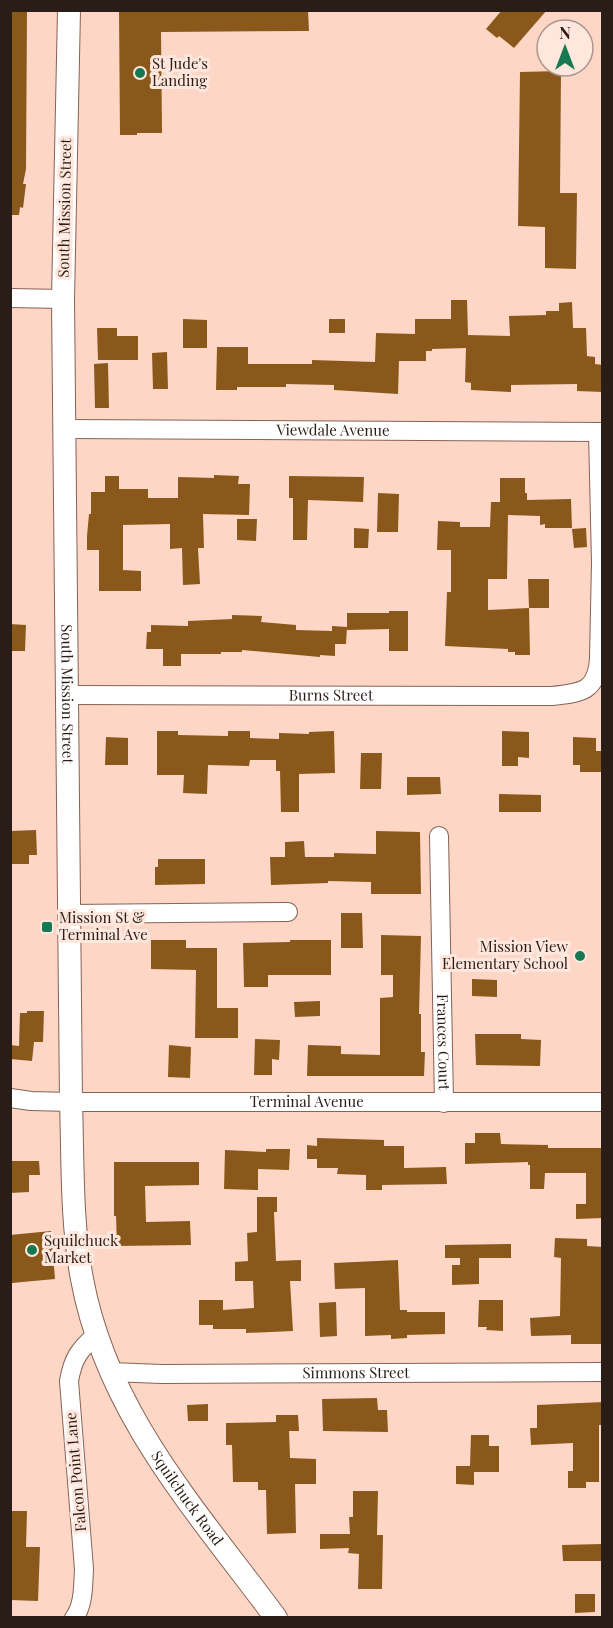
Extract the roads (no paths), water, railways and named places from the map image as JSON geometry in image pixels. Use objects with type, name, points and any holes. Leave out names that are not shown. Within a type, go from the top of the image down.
[{"type":"main road","name":"South Mission Street","points":[[69,10],[63,299],[71,1102],[76,1237],[81,1277],[88,1307],[110,1372]]},
{"type":"main road","name":"Squilchuck Road","points":[[110,1372],[125,1405],[161,1465],[276,1617]]},
{"type":"street","points":[[10,298],[63,299]]},
{"type":"street","name":"Viewdale Avenue","points":[[65,429],[600,432]]},
{"type":"street","name":"Burns Street","points":[[67,695],[552,696],[574,694],[585,690],[591,685],[599,671],[600,432]]},
{"type":"street","name":"Frances Court","points":[[439,836],[444,1103]]},
{"type":"street","points":[[69,914],[288,912]]},
{"type":"street","name":"Terminal Avenue","points":[[10,1098],[71,1102],[603,1102]]},
{"type":"street","name":"Falcon Point Lane","points":[[74,1617],[82,1596],[84,1569],[69,1381],[72,1364],[82,1347],[97,1334]]},
{"type":"street","name":"Simmons Street","points":[[110,1372],[162,1374],[603,1372]]},
{"type":"place","name":"St Jude's Landing","points":[[140,73]]},
{"type":"place","name":"Mission St & Terminal Ave","points":[[47,927]]},
{"type":"place","name":"Mission View Elementary School","points":[[580,956]]},
{"type":"place","name":"Squilchuck Market","points":[[32,1250]]}]
